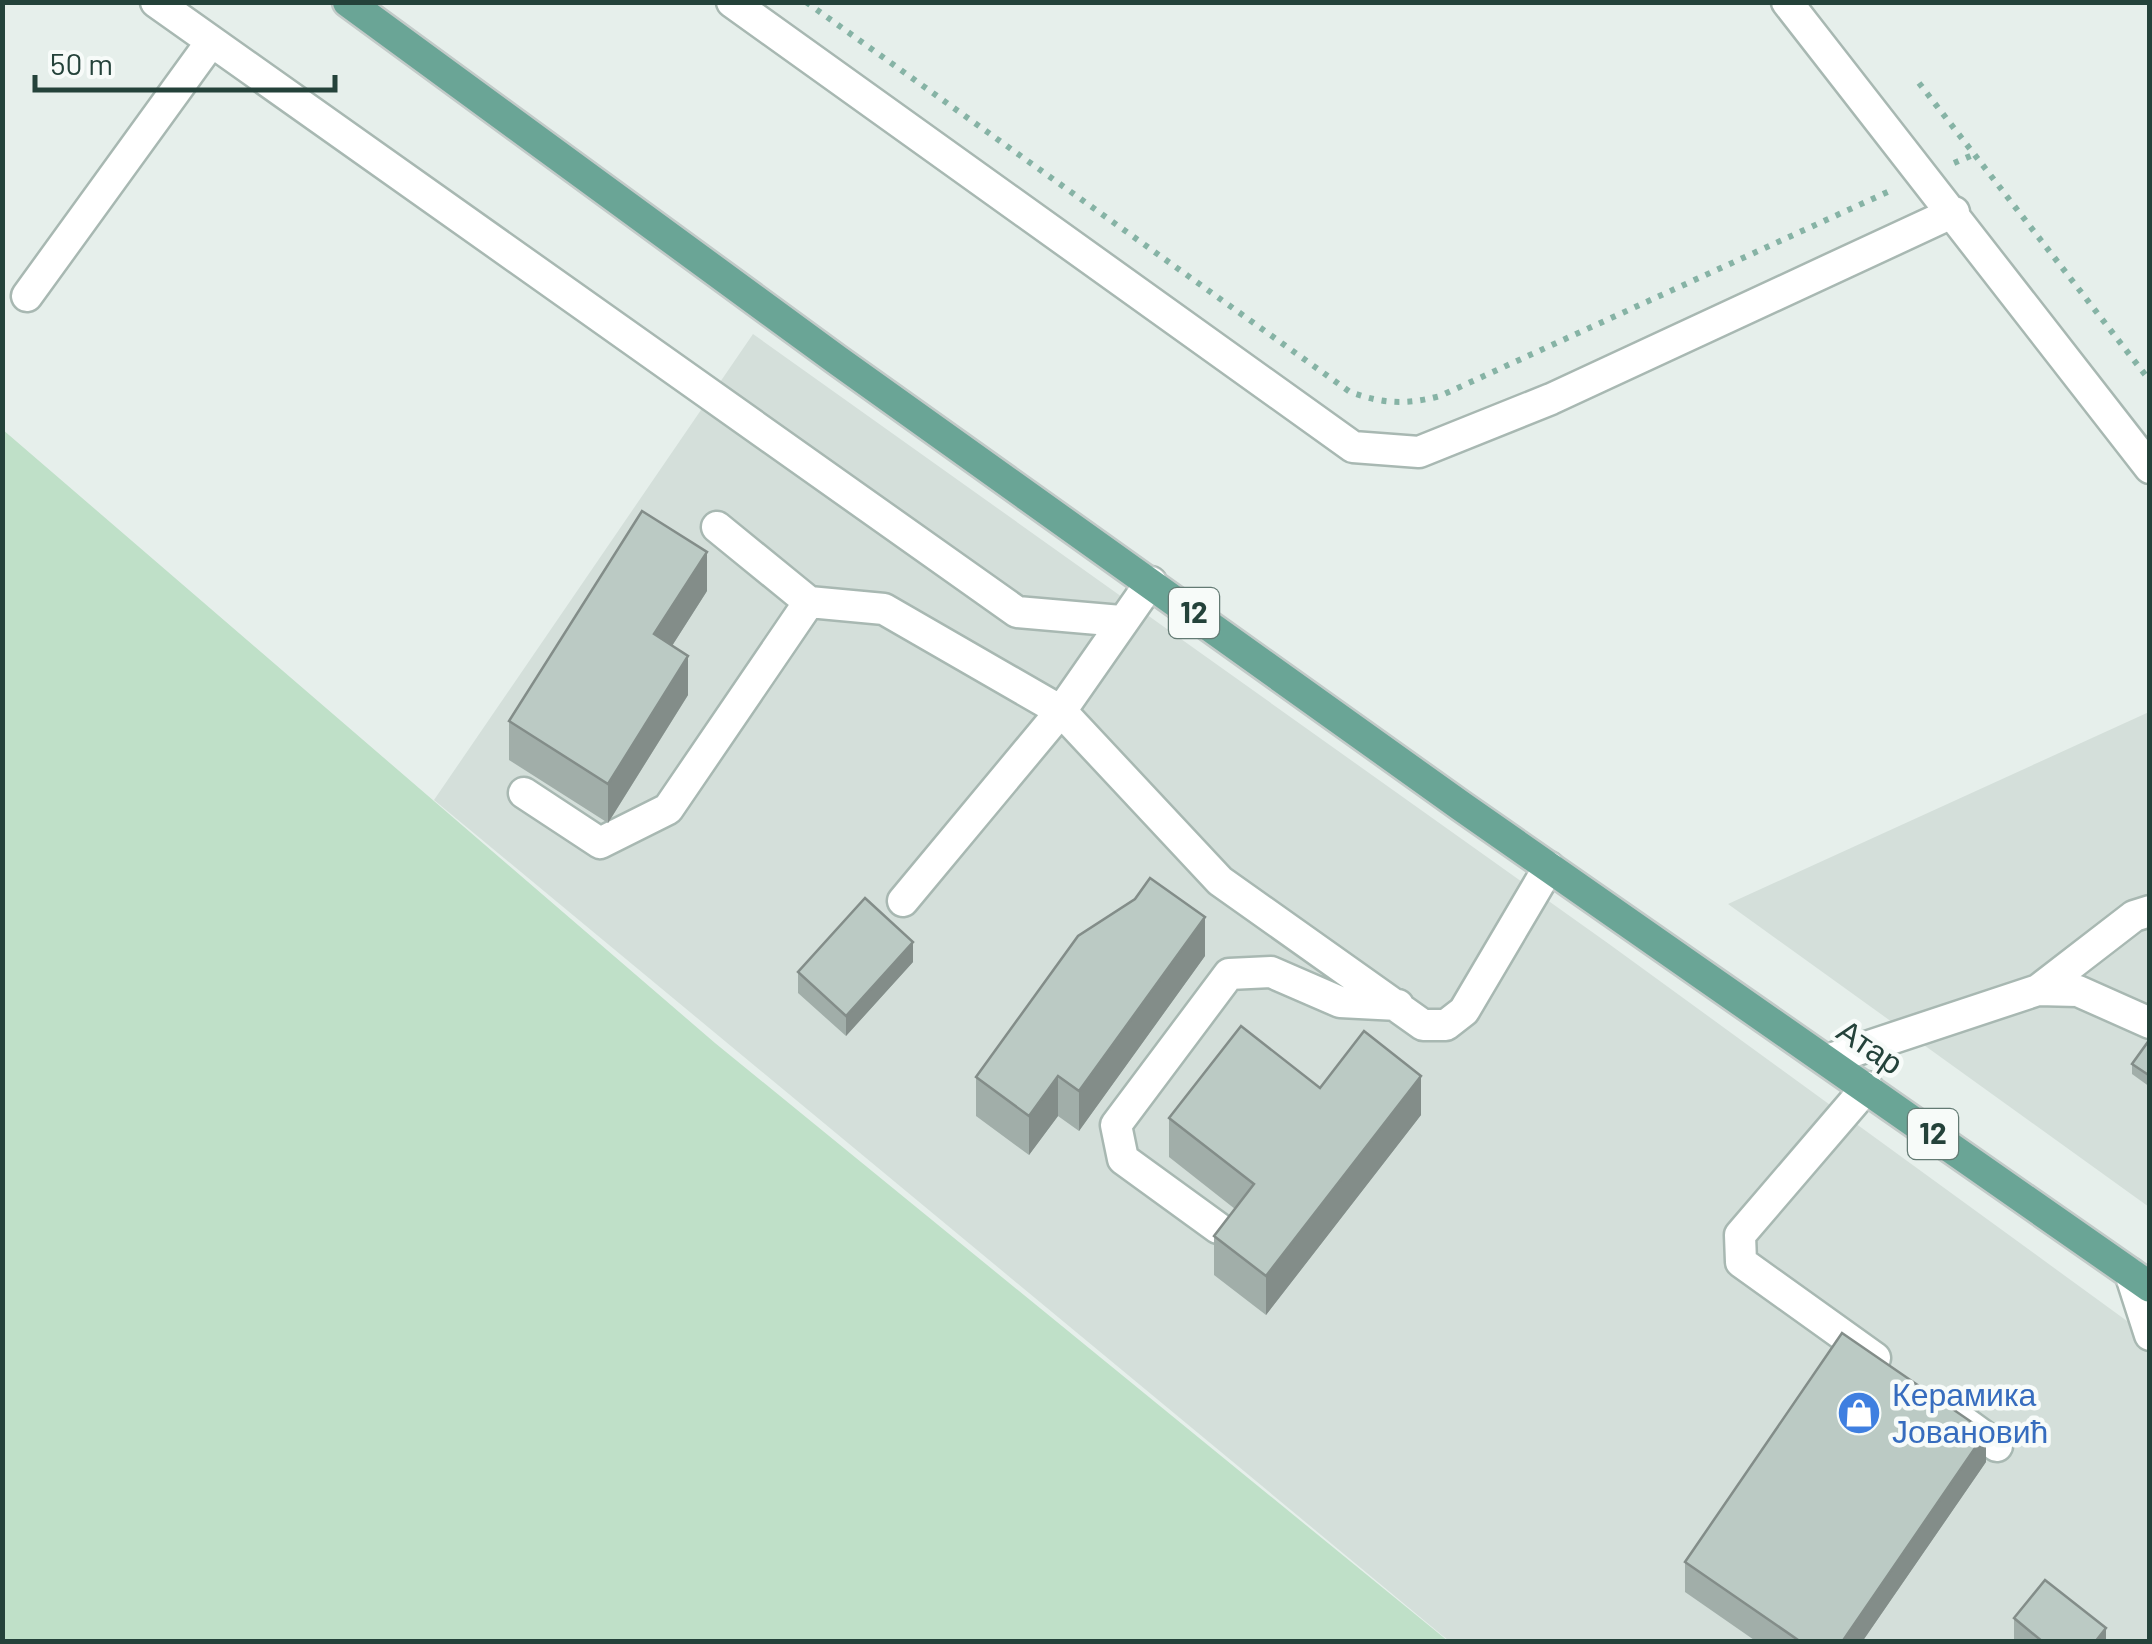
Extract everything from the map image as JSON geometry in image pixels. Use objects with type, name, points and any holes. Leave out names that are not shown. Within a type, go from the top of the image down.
[{"type":"main road","name":"12","points":[[348,2],[837,360],[1549,867]]},
{"type":"main road","name":"Атар","points":[[1549,867],[2140,1280]]},
{"type":"street","points":[[156,2],[1017,612],[1122,621]]},
{"type":"street","points":[[732,2],[1354,447],[1419,452],[1550,399],[1954,212]]},
{"type":"street","points":[[1788,2],[2150,468]]},
{"type":"street","points":[[27,296],[212,42]]},
{"type":"street","points":[[717,527],[809,602],[884,609],[1062,711],[1220,882],[1424,1024],[1446,1025],[1464,1011],[1549,867]]},
{"type":"street","points":[[903,902],[1062,711],[1150,582]]},
{"type":"street","points":[[524,793],[600,843],[668,809],[809,602]]},
{"type":"street","points":[[1827,1060],[2038,990],[2134,916],[2150,911]]},
{"type":"street","points":[[1218,1228],[1123,1159],[1116,1125],[1229,974],[1271,972],[1340,1002],[1398,1005]]},
{"type":"street","points":[[2038,990],[2078,991],[2150,1023]]},
{"type":"street","points":[[1867,1087],[1740,1235],[1741,1262],[1996,1446]]},
{"type":"street","points":[[2140,1280],[2150,1334]]},
{"type":"path","points":[[806,2],[1350,392],[1380,402],[1406,405],[1440,396],[1975,154]]},
{"type":"path","points":[[1919,83],[2150,381]]},
{"type":"shaded area","points":[[753,334],[1609,944],[2149,1337],[2149,1641],[1449,1641],[434,800]]},
{"type":"shaded area","points":[[2149,712],[2149,1207],[1728,904]]},
{"type":"green space","points":[[2,429],[715,1043],[1448,1641],[3,1641]]},
{"type":"building","points":[[642,511],[707,552],[654,634],[688,656],[608,784],[509,721]]},
{"type":"building","points":[[1150,878],[1205,917],[1079,1091],[1058,1076],[1029,1116],[976,1077],[1078,936],[1135,899]]},
{"type":"building","points":[[865,898],[913,942],[846,1016],[798,972]]},
{"type":"building","points":[[1241,1026],[1320,1088],[1364,1031],[1421,1076],[1266,1276],[1214,1236],[1254,1184],[1169,1118]]},
{"type":"building","points":[[2150,1039],[2150,1076],[2132,1064]]},
{"type":"building","points":[[1842,1333],[1986,1432],[1842,1642],[1801,1642],[1685,1562]]},
{"type":"building","points":[[2045,1580],[2106,1628],[2095,1642],[2043,1642],[2014,1618]]},
{"type":"place","name":"Керамика Јовановић","points":[[1859,1413]]}]
